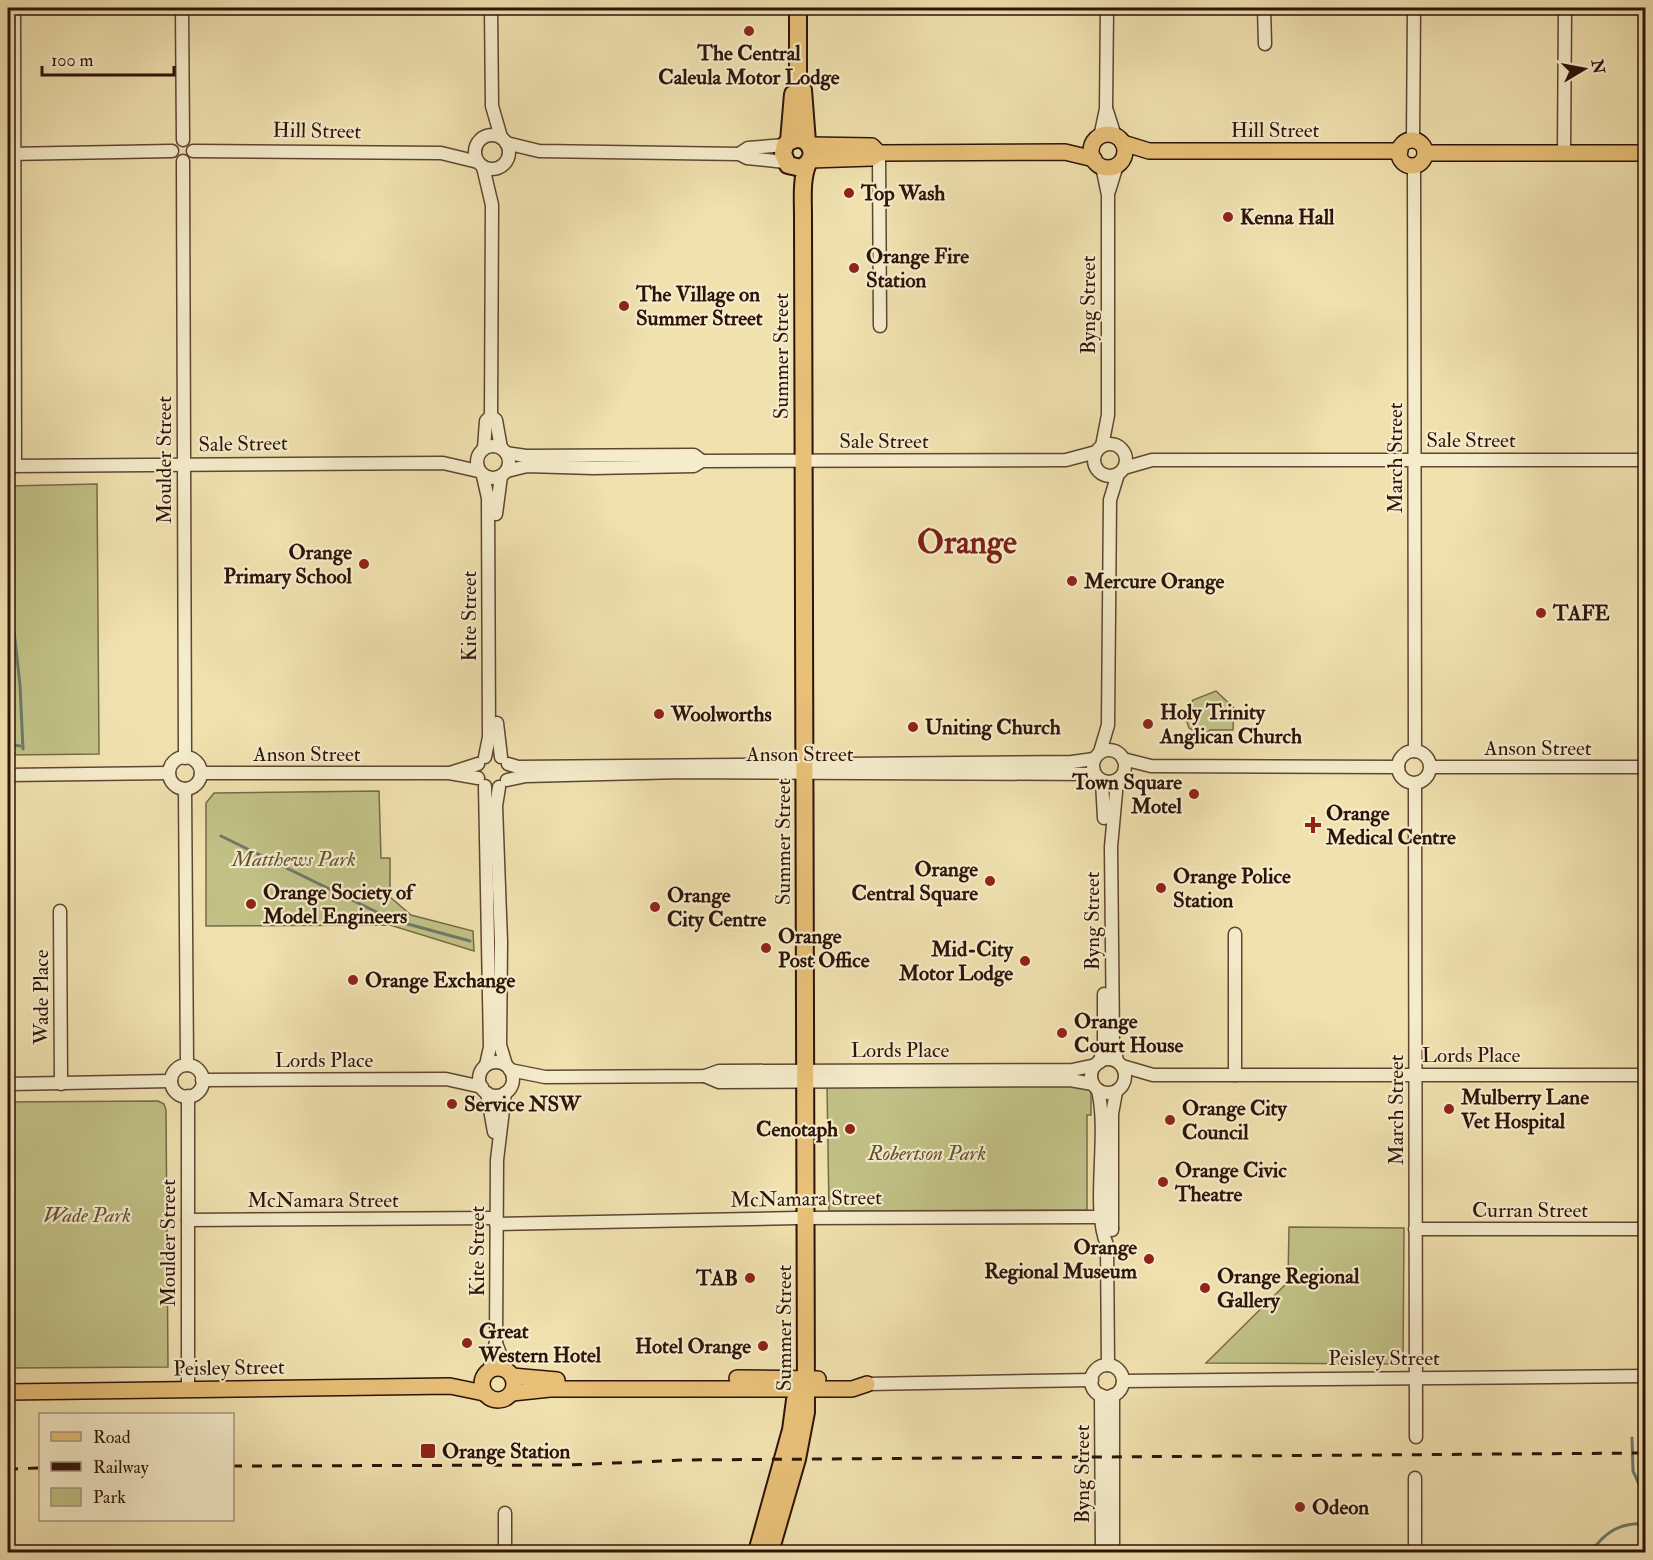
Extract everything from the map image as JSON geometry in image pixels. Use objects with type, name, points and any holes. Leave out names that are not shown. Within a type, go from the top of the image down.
[{"type":"highway","name":"Summer Street","points":[[798,8],[798,82],[803,90],[809,153],[803,196],[798,461]]},
{"type":"highway","name":"Summer Street","points":[[787,143],[793,90],[798,82]]},
{"type":"highway","points":[[799,139],[809,153],[801,168],[787,164],[783,154],[787,143],[799,139]]},
{"type":"highway","name":"Summer Street","points":[[770,1552],[801,1443],[798,461],[793,208],[787,164]]},
{"type":"highway","name":"Summer Street","points":[[757,1552],[791,1430],[801,1384]]},
{"type":"main road","points":[[1413,140],[1421,144],[1425,153],[1422,161],[1414,166],[1405,163],[1400,151],[1404,143],[1413,140]]},
{"type":"main road","points":[[809,153],[872,146],[879,153],[1108,151]]},
{"type":"main road","name":"Hill Street","points":[[1108,151],[1400,151]]},
{"type":"main road","points":[[1425,153],[1646,153]]},
{"type":"main road","points":[[801,1384],[552,1380],[509,1373],[498,1368],[487,1374],[484,1393],[498,1401],[512,1393],[550,1389],[801,1384],[852,1379],[867,1384]]},
{"type":"main road","points":[[509,1373],[515,1384],[512,1393]]},
{"type":"main road","name":"Peisley Street","points":[[450,1386],[487,1374]]},
{"type":"main road","name":"Peisley Street","points":[[8,1392],[450,1386],[484,1393]]},
{"type":"street","points":[[11,466],[11,154],[14,8]]},
{"type":"street","points":[[182,8],[183,140]]},
{"type":"street","points":[[490,416],[496,420],[503,450],[509,461],[504,473],[492,479],[481,473],[481,451],[486,421],[490,416],[492,205],[503,164],[509,152],[492,106],[491,8]]},
{"type":"street","name":"Byng Street","points":[[1099,449],[1108,415],[1107,8]]},
{"type":"street","points":[[1264,8],[1265,44]]},
{"type":"street","points":[[1413,140],[1414,8]]},
{"type":"street","points":[[1564,152],[1565,8]]},
{"type":"street","points":[[492,106],[480,141],[480,164],[492,205]]},
{"type":"street","points":[[480,141],[492,135],[539,151],[739,154],[747,158],[787,164]]},
{"type":"street","points":[[183,140],[191,145],[193,151],[189,159],[183,161],[174,157],[172,151],[174,145],[183,140]]},
{"type":"street","name":"Hill Street","points":[[441,153],[480,141]]},
{"type":"street","points":[[739,154],[748,148],[787,143]]},
{"type":"street","points":[[11,154],[172,151]]},
{"type":"street","name":"Hill Street","points":[[193,151],[441,153],[480,164]]},
{"type":"street","points":[[480,164],[492,169],[539,151]]},
{"type":"street","points":[[879,153],[880,326]]},
{"type":"street","name":"Moulder Street","points":[[183,161],[185,758]]},
{"type":"street","name":"March Street","points":[[1414,166],[1415,751]]},
{"type":"street","name":"Byng Street","points":[[1108,415],[1119,448]]},
{"type":"street","points":[[481,451],[492,446],[503,450]]},
{"type":"street","points":[[1097,756],[1108,725],[1110,500],[1094,461],[1099,449],[1119,448],[1126,459],[1110,500]]},
{"type":"street","name":"Sale Street","points":[[1119,448],[1152,460]]},
{"type":"street","name":"Sale Street","points":[[504,473],[527,465],[593,468],[694,466],[702,461],[1066,460],[1099,449]]},
{"type":"street","name":"Sale Street","points":[[503,450],[526,456],[694,455],[702,461]]},
{"type":"street","name":"Sale Street","points":[[443,463],[481,451]]},
{"type":"street","name":"Sale Street","points":[[1066,460],[1100,472]]},
{"type":"street","name":"Sale Street","points":[[1121,471],[1152,460],[1646,460]]},
{"type":"street","name":"Sale Street","points":[[11,466],[443,463],[481,473]]},
{"type":"street","points":[[1100,472],[1121,471]]},
{"type":"street","name":"Kite Street","points":[[481,473],[488,498],[489,737],[481,760],[481,782]]},
{"type":"street","name":"Kite Street","points":[[503,783],[504,761],[497,735],[496,498],[504,473]]},
{"type":"street","points":[[1108,725],[1120,755],[1150,766],[1398,768]]},
{"type":"street","name":"Anson Street","points":[[201,773],[449,773],[481,782],[503,783],[526,776],[1072,762],[1097,756],[1108,749],[1120,755]]},
{"type":"street","points":[[1415,751],[1424,754],[1431,767],[1428,777],[1415,784],[1401,777],[1398,768],[1405,754],[1415,751]]},
{"type":"street","name":"Byng Street","points":[[1119,1064],[1113,1040],[1111,891],[1112,823],[1120,777],[1120,755]]},
{"type":"street","name":"Byng Street","points":[[1097,756],[1098,778],[1105,799],[1104,1041],[1098,1063]]},
{"type":"street","points":[[185,758],[196,762],[201,773],[196,785],[185,789],[174,785],[169,773],[174,762],[185,758]]},
{"type":"street","name":"Anson Street","points":[[449,773],[481,760],[504,761],[518,767],[800,768],[1120,777]]},
{"type":"street","points":[[1120,777],[1150,766]]},
{"type":"street","name":"Anson Street","points":[[1431,767],[1646,767]]},
{"type":"street","points":[[8,775],[169,773]]},
{"type":"street","points":[[481,782],[490,1047],[484,1068],[479,1076],[484,1090],[496,1096],[508,1090],[513,1078],[500,1045],[501,942],[496,806],[503,783]]},
{"type":"street","name":"March Street","points":[[1415,784],[1416,1437]]},
{"type":"street","points":[[185,789],[187,1065]]},
{"type":"street","name":"Wade Place","points":[[60,911],[60,1084]]},
{"type":"street","points":[[1235,934],[1235,1075]]},
{"type":"street","points":[[484,1068],[496,1062],[508,1068]]},
{"type":"street","points":[[1107,1245],[1102,1235],[1101,1217],[1102,1115],[1092,1074],[1098,1063],[1119,1064],[1125,1075],[1112,1114],[1112,1228],[1107,1245],[1108,1365]]},
{"type":"street","name":"Lords Place","points":[[801,1076],[1072,1070],[1098,1063]]},
{"type":"street","name":"Lords Place","points":[[1119,1064],[1153,1075],[1646,1075]]},
{"type":"street","points":[[187,1065],[198,1069],[202,1080],[198,1091],[188,1096],[176,1092],[171,1081],[175,1070],[187,1065]]},
{"type":"street","name":"Lords Place","points":[[202,1080],[446,1079],[484,1068]]},
{"type":"street","name":"Lords Place","points":[[508,1068],[544,1077],[705,1076],[719,1071],[801,1076],[1070,1080],[1096,1087]]},
{"type":"street","name":"Lords Place","points":[[1120,1088],[1153,1075]]},
{"type":"street","name":"Lords Place","points":[[508,1090],[544,1077]]},
{"type":"street","name":"Lords Place","points":[[446,1079],[484,1090]]},
{"type":"street","points":[[8,1084],[171,1081]]},
{"type":"street","points":[[1096,1087],[1106,1093],[1120,1088]]},
{"type":"street","name":"Kite Street","points":[[484,1090],[497,1160]]},
{"type":"street","name":"Kite Street","points":[[487,1374],[496,1341],[497,1160],[508,1090]]},
{"type":"street","name":"Moulder Street","points":[[188,1096],[188,1389]]},
{"type":"street","points":[[1101,1217],[1112,1228]]},
{"type":"street","name":"McNamara Street","points":[[188,1220],[496,1221],[1101,1217]]},
{"type":"street","name":"Curran Street","points":[[1416,1230],[1646,1229]]},
{"type":"street","name":"Kite Street","points":[[496,1341],[509,1373]]},
{"type":"street","points":[[1108,1365],[1117,1368],[1123,1381],[1121,1389],[1107,1395],[1094,1389],[1092,1380],[1095,1371],[1108,1365]]},
{"type":"street","name":"Peisley Street","points":[[1123,1381],[1646,1376]]},
{"type":"street","points":[[867,1384],[1092,1380]]},
{"type":"street","name":"Byng Street","points":[[1102,1552],[1107,1395]]},
{"type":"street","name":"Byng Street","points":[[1107,1395],[1113,1552]]},
{"type":"street","points":[[1415,1478],[1415,1552]]},
{"type":"street","points":[[505,1513],[505,1552]]},
{"type":"green space","points":[[97,484],[99,754],[8,755],[8,486]]},
{"type":"green space","points":[[1216,691],[1234,708],[1233,730],[1210,730],[1203,736],[1189,728],[1185,716],[1193,700]]},
{"type":"green space","name":"Matthews Park","points":[[379,791],[381,858],[390,858],[390,897],[411,915],[473,931],[474,951],[390,925],[206,926],[206,803],[214,793]]},
{"type":"green space","name":"Robertson Park","points":[[827,1084],[1084,1085],[1091,1091],[1091,1115],[1087,1115],[1087,1210],[829,1211]]},
{"type":"green space","name":"Wade Park","points":[[158,1101],[164,1104],[166,1110],[168,1367],[8,1368],[8,1102]]},
{"type":"green space","points":[[1289,1227],[1404,1228],[1403,1364],[1206,1363],[1288,1282]]},
{"type":"waterway","points":[[8,538],[14,549],[13,622],[20,685],[23,749]]},
{"type":"waterway","points":[[8,744],[20,746]]},
{"type":"waterway","points":[[221,836],[393,920],[470,941]]},
{"type":"waterway","points":[[1632,1438],[1633,1471],[1646,1499]]},
{"type":"waterway","points":[[1591,1552],[1614,1530],[1628,1525],[1646,1524]]},
{"type":"railway","points":[[234,1466],[568,1465],[684,1460],[1646,1453]]},
{"type":"railway","points":[[8,1469],[39,1468]]},
{"type":"place","name":"The Central Caleula Motor Lodge","points":[[749,31]]},
{"type":"place","name":"Top Wash","points":[[849,193]]},
{"type":"place","name":"Kenna Hall","points":[[1228,217]]},
{"type":"place","name":"Orange Fire Station","points":[[854,268]]},
{"type":"place","name":"The Village on Summer Street","points":[[624,306]]},
{"type":"place","name":"Orange Primary School","points":[[364,564]]},
{"type":"place","name":"Mercure Orange","points":[[1072,581]]},
{"type":"place","name":"TAFE","points":[[1541,613]]},
{"type":"place","name":"Woolworths","points":[[659,714]]},
{"type":"place","name":"Holy Trinity Anglican Church","points":[[1148,724]]},
{"type":"place","name":"Uniting Church","points":[[913,727]]},
{"type":"place","name":"Town Square Motel","points":[[1194,794]]},
{"type":"place","name":"Orange Medical Centre","points":[[1313,825]]},
{"type":"place","name":"Orange Central Square","points":[[990,881]]},
{"type":"place","name":"Orange Police Station","points":[[1161,888]]},
{"type":"place","name":"Orange Society of Model Engineers","points":[[251,904]]},
{"type":"place","name":"Orange City Centre","points":[[655,907]]},
{"type":"place","name":"Orange Post Office","points":[[766,948]]},
{"type":"place","name":"Mid-City Motor Lodge","points":[[1025,961]]},
{"type":"place","name":"Orange Exchange","points":[[353,980]]},
{"type":"place","name":"Orange Court House","points":[[1062,1033]]},
{"type":"place","name":"Service NSW","points":[[452,1104]]},
{"type":"place","name":"Mulberry Lane Vet Hospital","points":[[1449,1109]]},
{"type":"place","name":"Orange City Council","points":[[1170,1120]]},
{"type":"place","name":"Cenotaph","points":[[850,1129]]},
{"type":"place","name":"Orange Civic Theatre","points":[[1163,1182]]},
{"type":"place","name":"Orange Regional Museum","points":[[1149,1259]]},
{"type":"place","name":"TAB","points":[[750,1278]]},
{"type":"place","name":"Orange Regional Gallery","points":[[1205,1288]]},
{"type":"place","name":"Great Western Hotel","points":[[467,1343]]},
{"type":"place","name":"Hotel Orange","points":[[763,1346]]},
{"type":"place","name":"Orange Station","points":[[428,1451]]},
{"type":"place","name":"Odeon","points":[[1300,1507]]},
{"type":"district","name":"Orange","points":[[967,542]]}]
